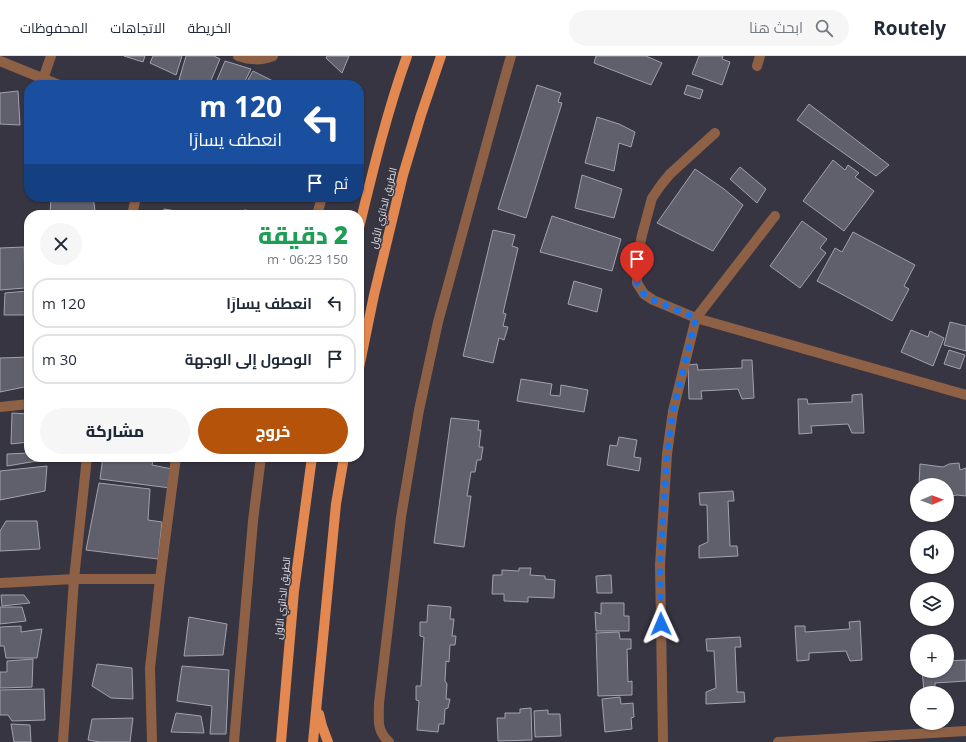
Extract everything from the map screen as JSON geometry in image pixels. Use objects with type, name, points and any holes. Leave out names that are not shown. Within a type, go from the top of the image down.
[{"type":"main road","name":"الطريق الدائري الأول","points":[[363,210],[398,81],[407,56]]},
{"type":"main road","name":"الطريق الدائري الأول","points":[[364,344],[374,295],[403,175],[441,56]]},
{"type":"main road","name":"الطريق الدائري الأول","points":[[281,742],[294,591],[311,462]]},
{"type":"main road","points":[[313,742],[336,504],[343,462]]},
{"type":"main road","points":[[317,701],[322,726],[328,742]]},
{"type":"main road","points":[[275,742],[282,730]]},
{"type":"street","points":[[0,61],[43,79],[51,56]]},
{"type":"street","points":[[238,56],[247,59],[263,59],[272,56]]},
{"type":"street","points":[[389,742],[384,738],[378,727],[379,703],[401,517],[419,410],[438,322],[511,56]]},
{"type":"street","points":[[715,133],[670,174],[652,198],[637,260],[637,283],[644,294],[653,300],[696,318],[966,394]]},
{"type":"street","points":[[663,742],[660,565],[667,454],[673,411],[696,318],[775,216]]},
{"type":"street","points":[[0,407],[24,405]]},
{"type":"street","points":[[63,742],[74,579],[87,462]]},
{"type":"street","points":[[152,742],[150,668],[175,462]]},
{"type":"street","points":[[234,742],[253,521],[260,462]]},
{"type":"street","points":[[0,583],[74,579],[160,579]]},
{"type":"street","points":[[778,742],[966,731]]},
{"type":"building","points":[[124,56],[145,56],[143,62]]},
{"type":"building","points":[[153,56],[182,56],[176,75],[150,63]]},
{"type":"building","points":[[186,56],[214,56],[220,59],[211,80],[179,80]]},
{"type":"building","points":[[327,56],[349,56],[342,73],[326,58]]},
{"type":"building","points":[[596,56],[646,56],[662,63],[651,85],[594,63]]},
{"type":"building","points":[[699,56],[723,56],[722,59],[730,62],[722,85],[692,74]]},
{"type":"building","points":[[225,61],[251,69],[246,80],[217,80]]},
{"type":"building","points":[[253,71],[271,80],[248,80]]},
{"type":"building","points":[[537,85],[561,93],[558,102],[562,103],[526,218],[498,209]]},
{"type":"building","points":[[687,85],[703,90],[700,99],[684,94]]},
{"type":"building","points":[[18,91],[20,125],[0,124],[0,93]]},
{"type":"building","points":[[809,104],[889,165],[876,176],[797,120]]},
{"type":"building","points":[[597,117],[619,124],[635,132],[631,147],[619,143],[614,171],[585,163]]},
{"type":"building","points":[[833,160],[845,170],[848,165],[859,173],[855,177],[874,191],[844,231],[803,201]]},
{"type":"building","points":[[740,167],[766,189],[757,203],[730,179]]},
{"type":"building","points":[[695,169],[724,189],[743,205],[713,251],[657,223]]},
{"type":"building","points":[[582,175],[622,189],[614,218],[575,208]]},
{"type":"building","points":[[51,202],[94,202],[95,210],[50,210]]},
{"type":"building","points":[[552,216],[621,239],[612,271],[540,252]]},
{"type":"building","points":[[802,221],[827,239],[820,248],[826,253],[800,288],[770,266]]},
{"type":"building","points":[[493,230],[515,235],[512,246],[518,248],[503,313],[506,314],[503,326],[508,327],[504,340],[499,338],[493,363],[463,356]]},
{"type":"building","points":[[853,232],[915,265],[904,286],[909,289],[892,321],[817,281],[835,248],[842,252]]},
{"type":"building","points":[[24,247],[24,288],[0,290],[0,248]]},
{"type":"building","points":[[574,281],[602,289],[597,312],[568,304]]},
{"type":"building","points":[[24,291],[24,315],[4,315],[5,293]]},
{"type":"building","points":[[950,322],[966,326],[966,351],[944,345]]},
{"type":"building","points":[[911,330],[928,337],[930,331],[944,338],[933,366],[901,352]]},
{"type":"building","points":[[949,350],[965,355],[960,369],[944,364]]},
{"type":"building","points":[[24,357],[24,387],[0,392],[0,358]]},
{"type":"building","points":[[742,360],[752,360],[754,398],[742,399],[738,389],[701,391],[702,399],[689,399],[688,365],[697,364],[698,370],[742,368]]},
{"type":"building","points":[[521,379],[552,384],[550,395],[560,396],[561,385],[588,390],[584,412],[517,401]]},
{"type":"building","points":[[862,394],[864,433],[852,433],[848,424],[811,426],[812,433],[799,434],[798,399],[807,399],[808,404],[852,402],[852,395]]},
{"type":"building","points":[[12,413],[24,414],[24,443],[11,444]]},
{"type":"building","points":[[451,418],[479,421],[478,430],[481,430],[479,447],[483,447],[481,460],[477,460],[475,472],[471,472],[467,496],[471,496],[464,547],[434,543]]},
{"type":"building","points":[[619,437],[637,440],[634,457],[641,458],[639,471],[607,465],[610,445],[617,446]]},
{"type":"building","points":[[24,453],[24,462],[31,462],[7,466],[7,454]]},
{"type":"building","points":[[102,462],[153,462],[152,465],[172,469],[170,488],[100,479]]},
{"type":"building","points":[[959,463],[960,470],[966,468],[966,496],[954,496],[954,478],[919,478],[920,464],[943,467],[949,464]]},
{"type":"building","points":[[47,466],[45,491],[0,500],[0,471]]},
{"type":"building","points":[[99,483],[150,489],[148,520],[162,522],[158,559],[86,550]]},
{"type":"building","points":[[733,491],[734,501],[728,501],[730,546],[737,546],[738,556],[699,558],[699,546],[708,542],[707,505],[700,505],[699,493]]},
{"type":"building","points":[[6,521],[37,521],[40,549],[0,551],[0,531]]},
{"type":"building","points":[[519,568],[531,568],[530,575],[545,576],[545,579],[555,580],[554,598],[528,597],[528,602],[504,601],[504,594],[492,594],[493,575],[502,575],[502,570],[519,571]]},
{"type":"building","points":[[611,575],[612,593],[597,593],[596,576]]},
{"type":"building","points":[[1,595],[24,595],[30,603],[2,606]]},
{"type":"building","points":[[601,603],[624,603],[624,616],[629,616],[629,631],[596,631],[595,612],[601,614]]},
{"type":"building","points":[[428,605],[451,607],[450,619],[454,619],[452,636],[456,636],[455,645],[450,645],[449,662],[446,661],[446,699],[450,699],[448,708],[445,709],[444,724],[439,724],[438,732],[417,730],[419,701],[416,700],[416,686],[421,686],[424,637],[420,636],[420,622],[427,622]]},
{"type":"building","points":[[0,607],[22,607],[26,621],[0,624]]},
{"type":"building","points":[[189,617],[227,624],[223,655],[184,656]]},
{"type":"building","points":[[860,621],[862,660],[850,661],[846,651],[809,653],[809,660],[797,661],[795,626],[805,626],[805,632],[850,629],[849,622]]},
{"type":"building","points":[[21,626],[21,632],[42,629],[37,658],[6,658],[4,646],[0,646],[0,627]]},
{"type":"building","points":[[619,632],[620,639],[631,639],[631,649],[627,649],[628,682],[632,681],[632,695],[598,696],[596,633]]},
{"type":"building","points":[[740,637],[741,647],[735,647],[737,692],[744,692],[745,702],[706,704],[706,692],[716,688],[714,651],[707,651],[706,639]]},
{"type":"building","points":[[33,659],[32,687],[0,688],[0,672],[7,672],[7,661]]},
{"type":"building","points":[[966,660],[966,681],[935,683],[935,686],[924,686],[923,678],[954,678],[954,661]]},
{"type":"building","points":[[97,664],[132,668],[133,699],[111,698],[92,686]]},
{"type":"building","points":[[182,666],[229,670],[226,734],[210,734],[212,706],[177,701]]},
{"type":"building","points":[[44,689],[45,720],[12,721],[8,715],[0,715],[0,690]]},
{"type":"building","points":[[620,697],[621,704],[633,703],[634,717],[631,718],[632,729],[605,732],[602,699]]},
{"type":"building","points":[[531,708],[532,740],[498,741],[497,718],[505,718],[505,713],[520,713],[520,709]]},
{"type":"building","points":[[548,710],[548,714],[560,714],[561,736],[535,737],[534,711]]},
{"type":"building","points":[[176,713],[201,716],[204,733],[171,732]]},
{"type":"building","points":[[133,718],[130,742],[100,742],[88,740],[92,719]]},
{"type":"building","points":[[11,724],[30,725],[31,742],[14,742]]},
{"type":"route","points":[[637,283],[644,294],[653,300],[696,318],[673,411],[667,454],[660,565],[661,624]]}]
